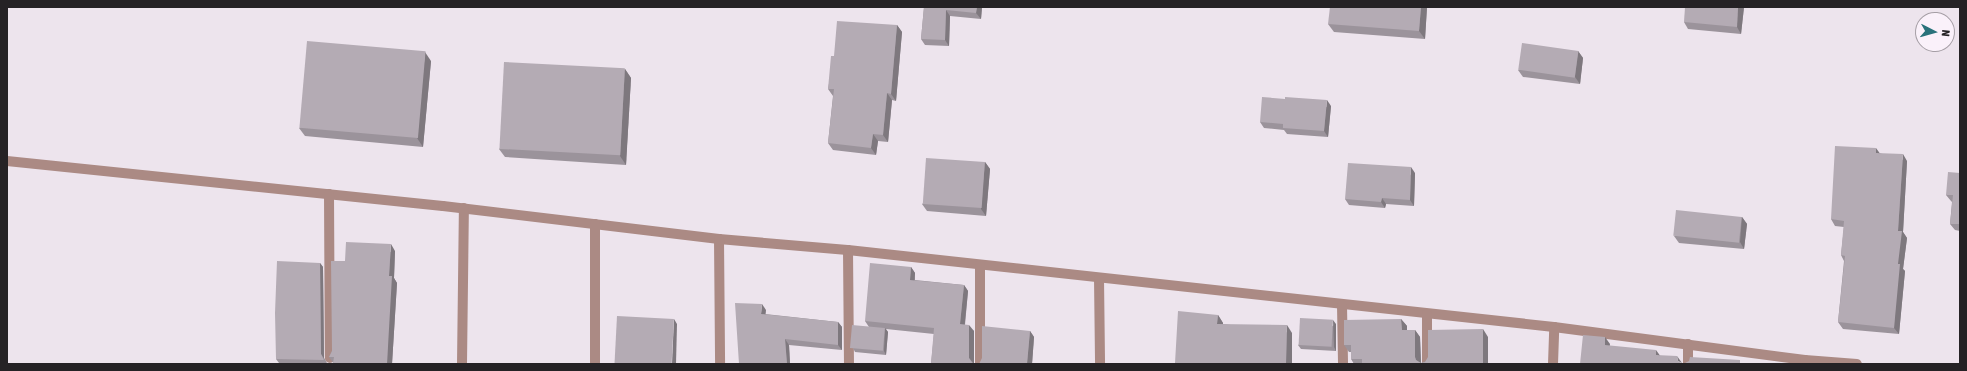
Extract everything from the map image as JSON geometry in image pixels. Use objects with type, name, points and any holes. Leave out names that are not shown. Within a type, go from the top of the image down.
[{"type":"street","points":[[7,161],[464,208],[719,239],[848,250],[1554,327],[1688,344],[1805,362],[1857,364]]},
{"type":"street","points":[[329,194],[330,358]]},
{"type":"street","points":[[462,364],[464,208]]},
{"type":"street","points":[[595,224],[596,364]]},
{"type":"street","points":[[719,239],[720,364]]},
{"type":"street","points":[[848,250],[849,364]]},
{"type":"street","points":[[980,265],[980,364]]},
{"type":"street","points":[[1099,278],[1100,364]]},
{"type":"street","points":[[1342,305],[1344,364]]},
{"type":"street","points":[[1427,314],[1427,364]]},
{"type":"street","points":[[1553,364],[1554,327]]},
{"type":"street","points":[[1688,344],[1688,364]]},
{"type":"building","points":[[924,7],[977,7],[976,13],[946,10],[945,40],[921,39]]},
{"type":"building","points":[[1330,7],[1421,7],[1419,31],[1328,24]]},
{"type":"building","points":[[1685,7],[1738,7],[1737,27],[1684,22]]},
{"type":"building","points":[[837,21],[897,25],[891,94],[887,93],[883,135],[873,134],[871,148],[828,143],[834,89],[828,89],[831,56],[834,56]]},
{"type":"building","points":[[307,41],[426,51],[418,138],[299,128]]},
{"type":"building","points":[[1522,43],[1578,51],[1575,78],[1518,70]]},
{"type":"building","points":[[504,62],[625,68],[620,155],[499,149]]},
{"type":"building","points":[[1262,97],[1327,100],[1324,131],[1283,128],[1283,124],[1260,122]]},
{"type":"building","points":[[1835,146],[1876,148],[1876,153],[1903,154],[1898,231],[1902,231],[1898,264],[1900,264],[1894,328],[1838,322],[1845,256],[1841,255],[1844,221],[1831,219]]},
{"type":"building","points":[[926,158],[985,162],[982,208],[923,204]]},
{"type":"building","points":[[1348,163],[1411,167],[1410,200],[1382,198],[1381,202],[1345,199]]},
{"type":"building","points":[[1948,172],[1960,173],[1960,224],[1950,224],[1953,195],[1946,195]]},
{"type":"building","points":[[1676,210],[1742,217],[1739,243],[1673,236]]},
{"type":"building","points":[[346,242],[391,244],[389,276],[392,276],[387,364],[333,363],[334,357],[329,357],[332,351],[331,261],[345,261]]},
{"type":"building","points":[[277,261],[320,263],[321,354],[324,360],[276,359],[275,313]]},
{"type":"building","points":[[870,263],[911,267],[910,280],[964,285],[960,324],[969,325],[969,358],[973,364],[931,364],[934,328],[865,321]]},
{"type":"building","points":[[735,303],[762,304],[761,314],[838,322],[838,345],[785,339],[787,364],[739,364]]},
{"type":"building","points":[[1178,311],[1218,315],[1217,324],[1287,325],[1286,364],[1175,363]]},
{"type":"building","points":[[617,316],[674,319],[672,364],[614,364]]},
{"type":"building","points":[[1300,318],[1333,320],[1332,347],[1299,345]]},
{"type":"building","points":[[1401,319],[1402,330],[1415,330],[1415,357],[1416,360],[1421,363],[1425,362],[1428,357],[1428,330],[1483,329],[1483,364],[1362,364],[1362,359],[1351,359],[1351,345],[1344,345],[1344,320]]},
{"type":"building","points":[[852,325],[885,328],[883,351],[850,348]]},
{"type":"building","points":[[982,326],[1030,331],[1027,364],[979,364],[982,358]]},
{"type":"building","points":[[1583,335],[1605,337],[1605,345],[1656,350],[1656,355],[1677,356],[1678,361],[1683,364],[1580,364]]},
{"type":"building","points":[[1690,357],[1740,360],[1740,364],[1683,364],[1689,361]]}]
